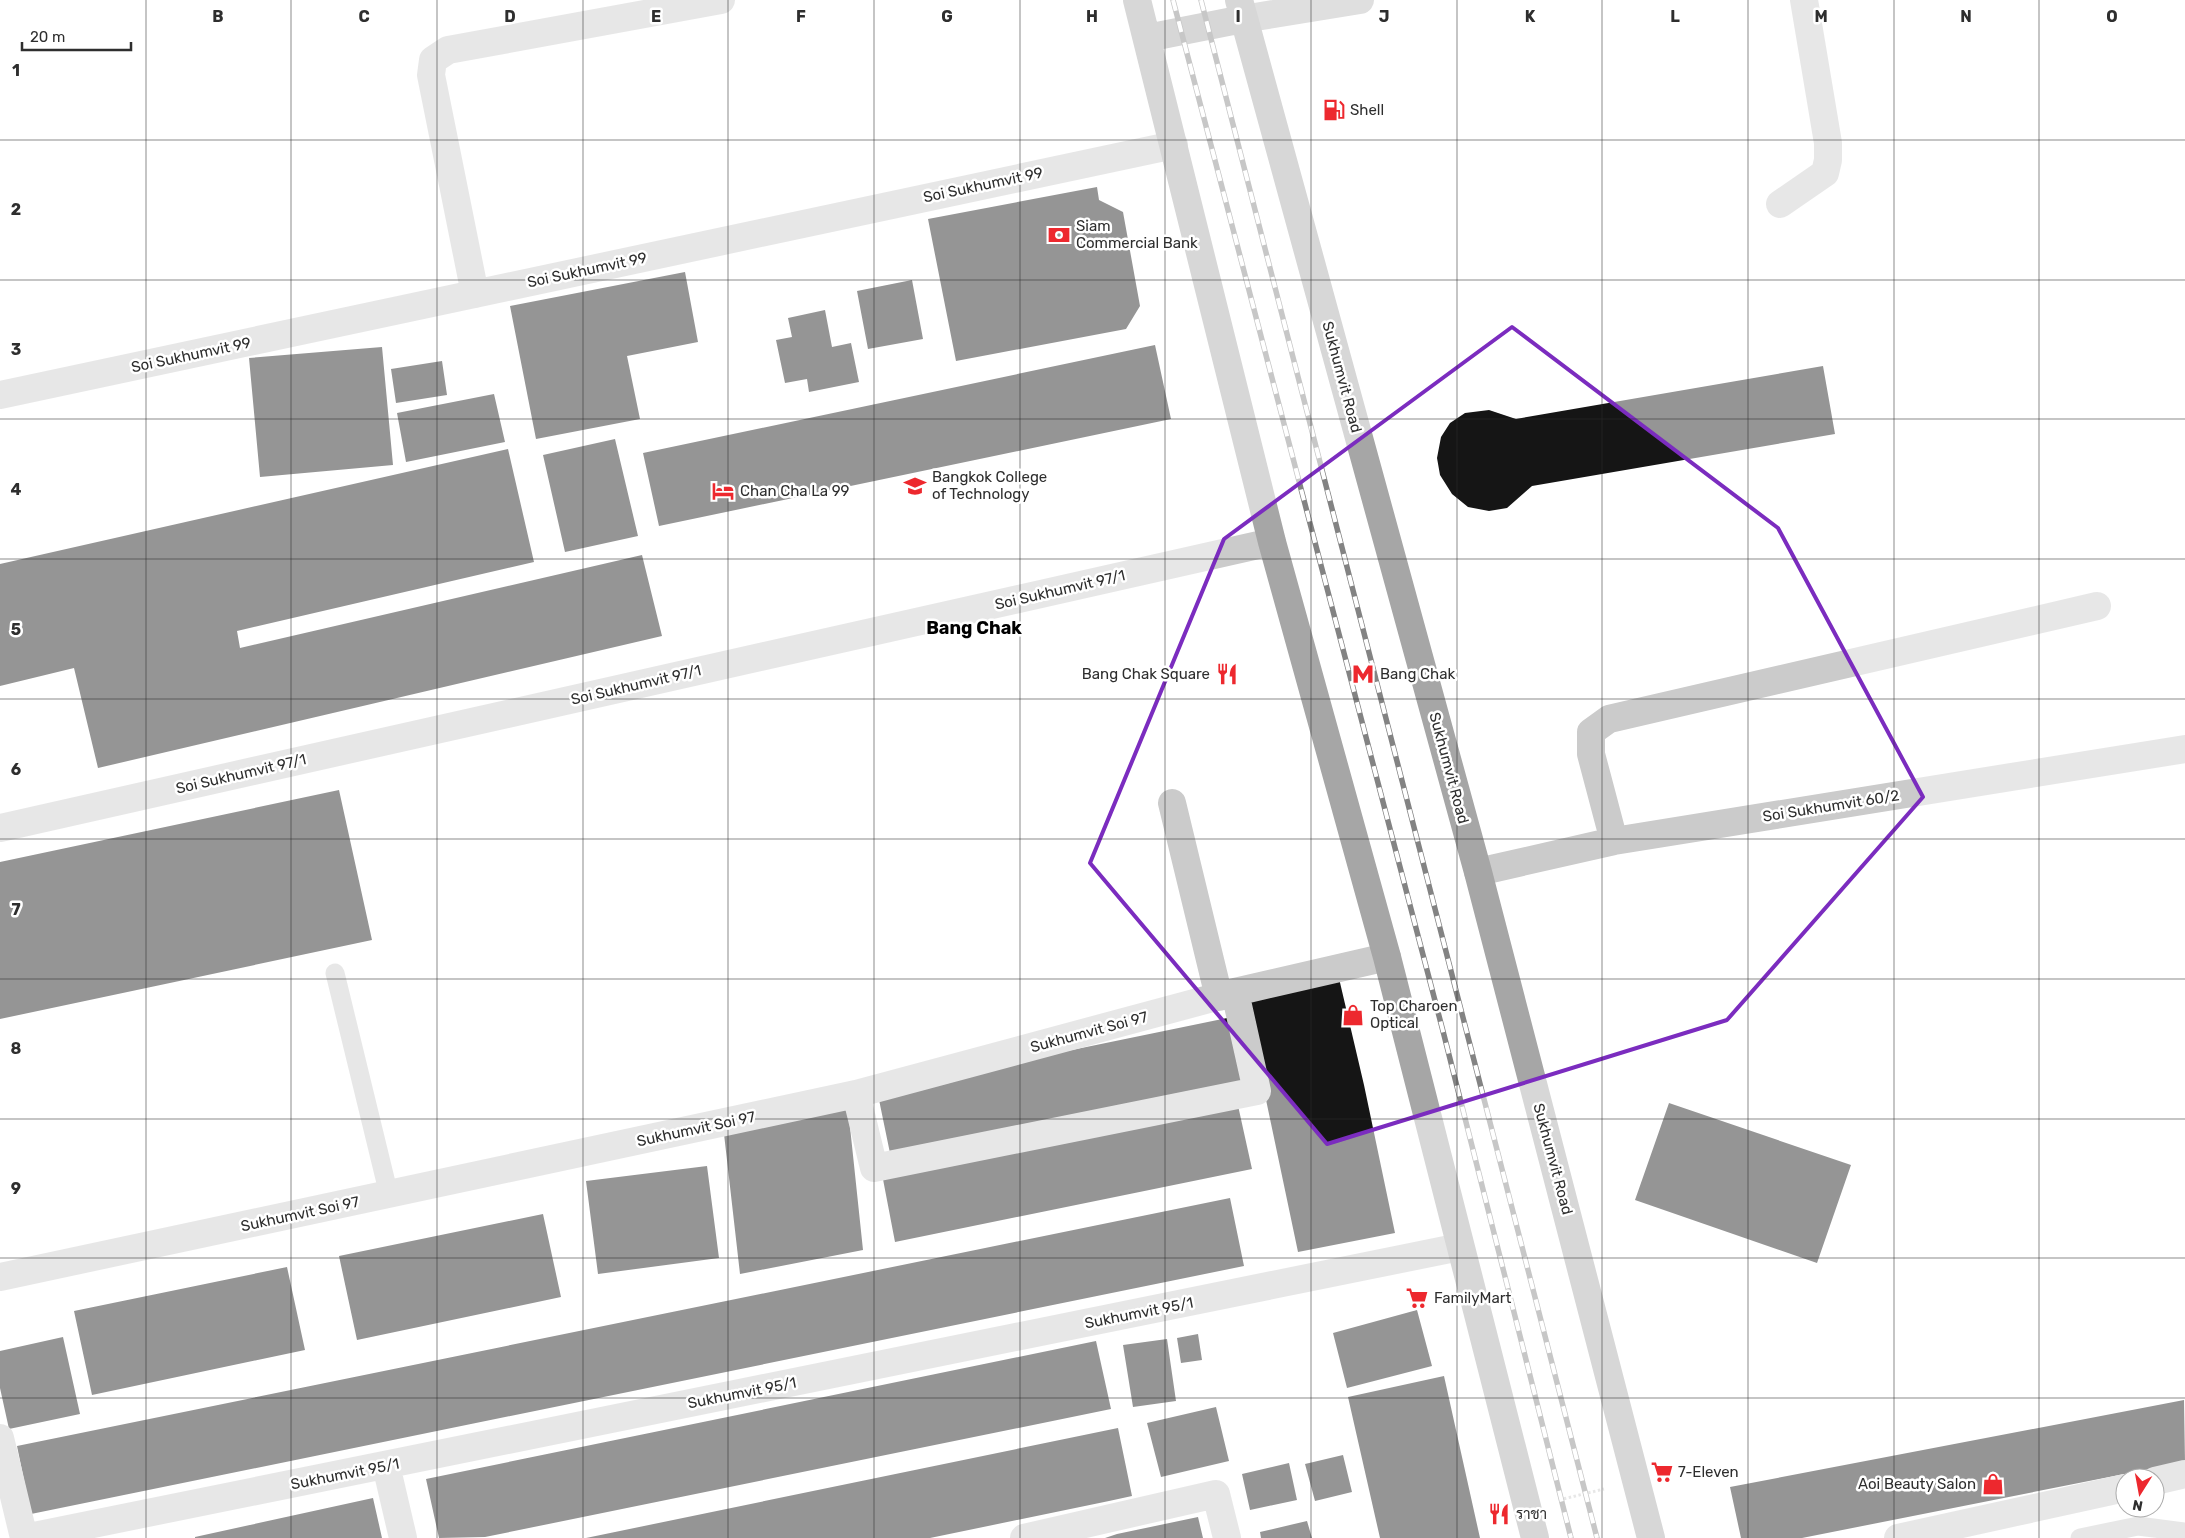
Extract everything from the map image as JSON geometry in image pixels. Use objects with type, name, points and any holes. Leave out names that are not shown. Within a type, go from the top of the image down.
[{"type":"main road","points":[[1137,0],[1272,542],[1386,957],[1535,1538]]},
{"type":"main road","points":[[1147,38],[1241,10]]},
{"type":"main road","name":"Sukhumvit Road","points":[[1241,10],[1478,872],[1651,1538]]},
{"type":"street","points":[[475,294],[430,75],[433,60],[448,50],[720,0]]},
{"type":"street","points":[[1241,10],[1360,0]]},
{"type":"street","points":[[1780,204],[1825,173],[1828,160],[1828,143],[1804,0]]},
{"type":"street","name":"Soi Sukhumvit 99","points":[[0,395],[1174,145]]},
{"type":"street","name":"Soi Sukhumvit 97/1","points":[[0,828],[1272,542]]},
{"type":"street","points":[[1614,841],[1591,754],[1591,732],[1610,718],[2097,606]]},
{"type":"street","name":"Soi Sukhumvit 60/2","points":[[1478,872],[1614,841],[2185,749]]},
{"type":"street","points":[[856,1094],[874,1168],[1256,1091],[1172,803]]},
{"type":"street","name":"Sukhumvit Soi 97","points":[[1,1272],[389,1195],[856,1094],[1227,994],[1386,957]]},
{"type":"street","name":"Sukhumvit 95/1","points":[[24,1538],[1460,1248]]},
{"type":"street","points":[[0,1438],[24,1538]]},
{"type":"street","points":[[386,1465],[402,1538]]},
{"type":"street","points":[[2165,1479],[2185,1474]]},
{"type":"street","points":[[1898,1538],[2115,1490]]},
{"type":"street","points":[[1024,1538],[1216,1494],[1227,1538]]},
{"type":"lane","points":[[335,974],[389,1195]]},
{"type":"lane","points":[[2080,1538],[2138,1526],[2185,1532]]},
{"type":"path","points":[[1528,1508],[1636,1481]]},
{"type":"highlighted area","points":[[1512,327],[1778,528],[1923,797],[1727,1020],[1327,1144],[1090,863],[1224,539]]},
{"type":"building","points":[[1097,187],[1099,200],[1123,212],[1140,306],[1126,329],[956,361],[928,219]]},
{"type":"building","points":[[685,272],[698,342],[627,356],[640,419],[536,439],[510,306]]},
{"type":"building","points":[[912,280],[923,339],[868,349],[857,291]]},
{"type":"building","points":[[825,310],[832,347],[851,343],[859,382],[809,392],[807,379],[785,383],[776,340],[792,337],[788,318]]},
{"type":"building","points":[[1155,345],[1171,419],[659,526],[643,453]]},
{"type":"building","points":[[382,347],[393,465],[260,477],[249,358]]},
{"type":"building","points":[[442,361],[447,395],[396,403],[391,369]]},
{"type":"building","points":[[1823,366],[1835,434],[1532,486],[1507,508],[1489,511],[1468,507],[1452,494],[1440,475],[1437,458],[1441,437],[1450,423],[1465,413],[1489,410],[1516,419]]},
{"type":"building","points":[[494,394],[505,442],[406,462],[397,413]]},
{"type":"building","points":[[615,439],[638,536],[565,552],[543,455]]},
{"type":"building","points":[[508,449],[534,562],[237,631],[240,648],[642,555],[662,636],[98,768],[74,668],[0,686],[0,564]]},
{"type":"building","points":[[339,790],[372,940],[0,1019],[0,862]]},
{"type":"building","points":[[1338,974],[1364,1085],[1395,1233],[1298,1252],[1244,995]]},
{"type":"building","points":[[1232,1017],[1246,1085],[891,1158],[877,1090]]},
{"type":"building","points":[[1237,1101],[1252,1169],[895,1242],[882,1174]]},
{"type":"building","points":[[1669,1103],[1851,1165],[1817,1263],[1635,1200]]},
{"type":"building","points":[[848,1108],[863,1250],[740,1274],[724,1134]]},
{"type":"building","points":[[707,1166],[719,1258],[598,1274],[586,1181]]},
{"type":"building","points":[[1230,1198],[1244,1266],[31,1514],[17,1446]]},
{"type":"building","points":[[543,1214],[561,1297],[357,1340],[339,1256]]},
{"type":"building","points":[[287,1267],[305,1350],[92,1395],[74,1311]]},
{"type":"building","points":[[1417,1310],[1432,1366],[1347,1388],[1333,1333]]},
{"type":"building","points":[[1198,1334],[1202,1360],[1181,1363],[1177,1338]]},
{"type":"building","points":[[63,1337],[80,1414],[9,1429],[0,1388],[0,1351]]},
{"type":"building","points":[[1167,1339],[1176,1401],[1133,1407],[1123,1345]]},
{"type":"building","points":[[1096,1341],[1111,1409],[485,1537],[439,1538],[426,1479]]},
{"type":"building","points":[[1444,1376],[1480,1538],[1380,1538],[1348,1397]]},
{"type":"building","points":[[2184,1400],[2185,1462],[2155,1468],[2115,1468],[2115,1476],[1802,1538],[1741,1538],[1730,1487]]},
{"type":"building","points":[[1216,1407],[1229,1461],[1161,1477],[1147,1423]]},
{"type":"building","points":[[1118,1428],[1132,1496],[1109,1501],[930,1538],[586,1538]]},
{"type":"building","points":[[1343,1455],[1352,1492],[1315,1501],[1305,1464]]},
{"type":"building","points":[[1289,1463],[1297,1500],[1250,1510],[1242,1474]]},
{"type":"building","points":[[373,1498],[382,1538],[195,1538],[195,1537]]},
{"type":"building","points":[[1198,1517],[1203,1538],[1105,1538],[1117,1534]]},
{"type":"building","points":[[1307,1521],[1312,1538],[1261,1538],[1260,1532]]},
{"type":"railway","points":[[1173,0],[1444,1035],[1571,1538]]},
{"type":"railway","points":[[1201,0],[1597,1538]]},
{"type":"place","name":"Shell","points":[[1334,110]]},
{"type":"place","name":"Siam Commercial Bank","points":[[1059,235]]},
{"type":"place","name":"Bangkok College of Technology","points":[[915,486]]},
{"type":"place","name":"Chan Cha La 99","points":[[723,491]]},
{"type":"place","name":"Bang Chak Square","points":[[1227,674]]},
{"type":"place","name":"Bang Chak","points":[[1363,674]]},
{"type":"place","name":"Top Charoen Optical","points":[[1353,1015]]},
{"type":"place","name":"FamilyMart","points":[[1417,1298]]},
{"type":"place","name":"7-Eleven","points":[[1662,1472]]},
{"type":"place","name":"Aoi Beauty Salon","points":[[1993,1484]]},
{"type":"place","name":"ราชา","points":[[1499,1514]]},
{"type":"district","name":"Bang Chak","points":[[974,628]]}]
